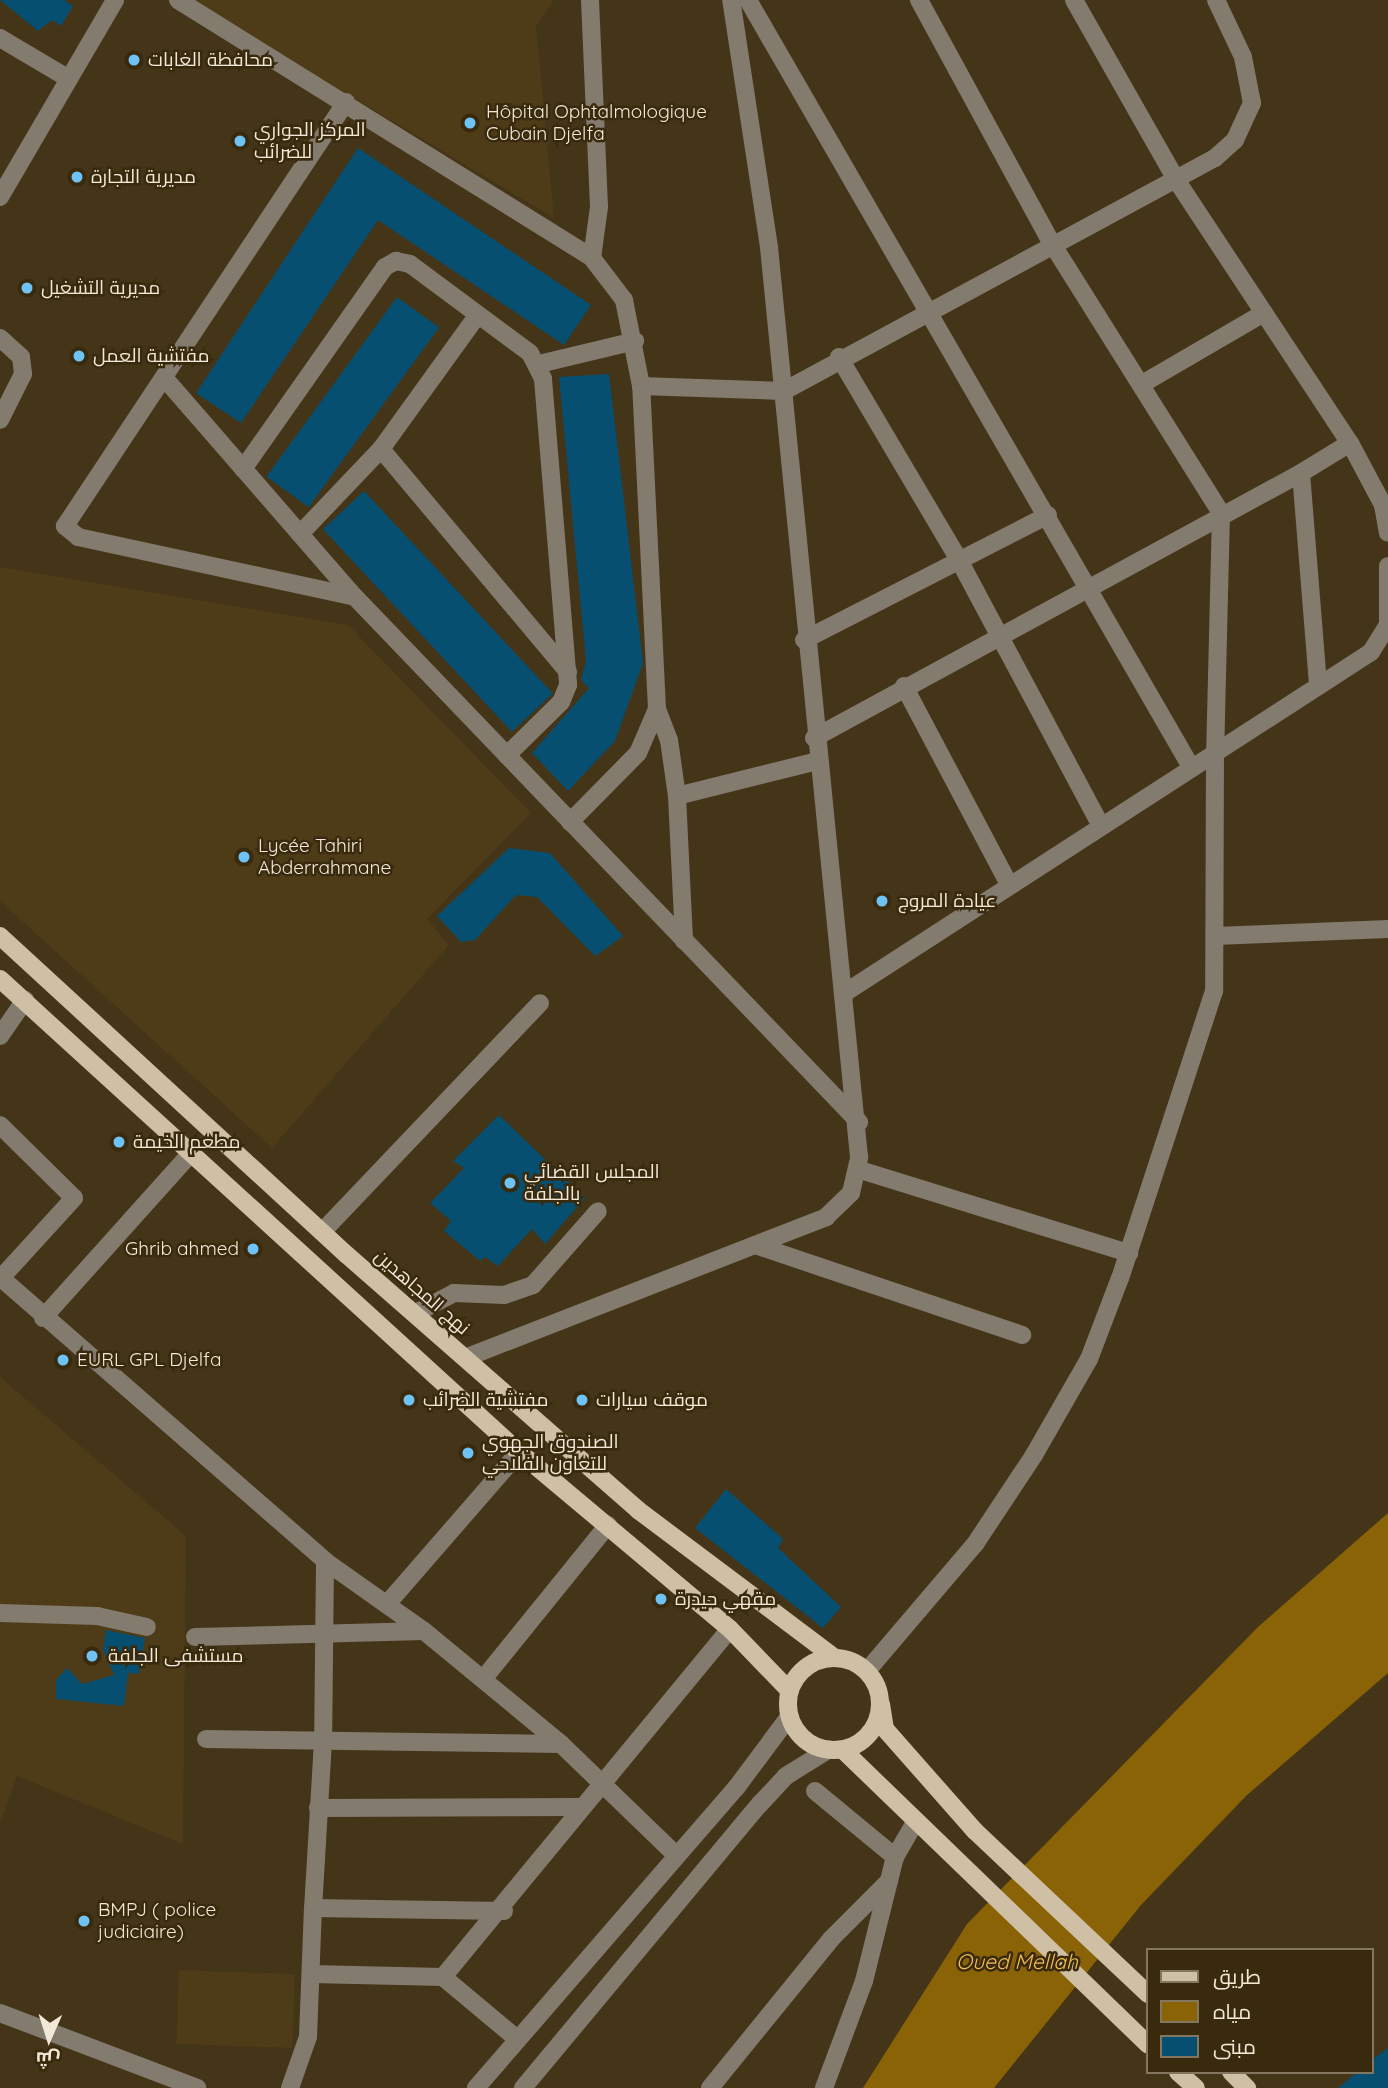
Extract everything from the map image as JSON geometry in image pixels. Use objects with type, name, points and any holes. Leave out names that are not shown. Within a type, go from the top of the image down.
[{"type":"main road","name":"نهج المجاهدين","points":[[0,936],[322,1232],[465,1358],[710,1568],[835,1657]]},
{"type":"main road","points":[[0,979],[519,1452],[730,1629],[789,1690]]},
{"type":"main road","points":[[1146,1992],[975,1831],[885,1729],[881,1704],[867,1671],[835,1657],[807,1666],[789,1690],[789,1717],[804,1739],[836,1750],[1146,2043]]},
{"type":"main road","points":[[836,1750],[870,1734],[881,1704]]},
{"type":"main road","points":[[1180,2074],[1196,2088]]},
{"type":"main road","points":[[1233,2074],[1247,2088]]},
{"type":"street","points":[[0,197],[115,0]]},
{"type":"street","points":[[178,0],[346,102],[592,258],[624,300],[635,341],[641,386],[657,709],[670,740],[677,796],[684,941]]},
{"type":"street","points":[[590,0],[599,207],[592,258]]},
{"type":"street","points":[[465,1358],[826,1217],[851,1193],[857,1169],[859,1122],[814,738],[784,391],[731,0]]},
{"type":"street","points":[[748,0],[1090,586],[1191,767]]},
{"type":"street","points":[[867,1671],[975,1544],[1034,1455],[1088,1359],[1129,1253],[1214,990],[1216,936],[1215,753],[1221,513],[1051,242],[919,0]]},
{"type":"street","points":[[1074,0],[1175,178],[1350,443],[1383,505],[1388,533]]},
{"type":"street","points":[[641,386],[784,391],[928,308],[1175,178],[1235,140],[1252,103],[1243,57],[1216,0]]},
{"type":"street","points":[[0,38],[69,79]]},
{"type":"street","points":[[346,102],[167,381],[65,519],[69,532],[355,597]]},
{"type":"street","points":[[243,469],[385,267],[411,264],[539,364],[568,672],[565,696],[507,755]]},
{"type":"street","points":[[1142,384],[1264,313]]},
{"type":"street","points":[[300,534],[381,450],[477,316]]},
{"type":"street","points":[[0,338],[21,357],[23,374],[0,420]]},
{"type":"street","points":[[539,364],[635,341]]},
{"type":"street","points":[[839,357],[959,560],[1100,824]]},
{"type":"street","points":[[167,381],[355,597],[859,1122]]},
{"type":"street","points":[[814,738],[1221,513],[1301,473],[1350,443]]},
{"type":"street","points":[[381,450],[568,672]]},
{"type":"street","points":[[1301,473],[1318,686]]},
{"type":"street","points":[[804,640],[1048,515]]},
{"type":"street","points":[[844,994],[1100,824],[1318,686],[1385,637],[1388,566]]},
{"type":"street","points":[[904,686],[1009,884]]},
{"type":"street","points":[[570,822],[638,753],[657,709]]},
{"type":"street","points":[[677,796],[817,761]]},
{"type":"street","points":[[1216,936],[1388,929]]},
{"type":"street","points":[[0,1036],[25,1000]]},
{"type":"street","points":[[322,1232],[540,1003]]},
{"type":"street","points":[[0,1125],[74,1198],[1,1277],[43,1318],[325,1561],[424,1631],[561,1744],[674,1854]]},
{"type":"street","points":[[43,1318],[192,1152]]},
{"type":"street","points":[[857,1169],[1129,1253]]},
{"type":"street","points":[[416,1313],[454,1293],[504,1295],[533,1285],[598,1212]]},
{"type":"street","points":[[755,1245],[1022,1335]]},
{"type":"street","points":[[387,1604],[519,1452]]},
{"type":"street","points":[[484,1678],[608,1525]]},
{"type":"street","points":[[290,2088],[305,2058],[311,1974],[323,1741],[325,1561]]},
{"type":"street","points":[[0,1613],[97,1616],[147,1627]]},
{"type":"street","points":[[443,1978],[504,1911],[598,1782],[730,1629]]},
{"type":"street","points":[[195,1637],[323,1636],[424,1631]]},
{"type":"street","points":[[476,2088],[674,1854],[736,1788],[789,1717]]},
{"type":"street","points":[[206,1739],[561,1744]]},
{"type":"street","points":[[523,2088],[760,1804],[786,1776],[836,1750]]},
{"type":"street","points":[[815,1791],[895,1857]]},
{"type":"street","points":[[318,1808],[580,1807]]},
{"type":"street","points":[[824,2088],[864,1981],[895,1857],[915,1823]]},
{"type":"street","points":[[710,2088],[832,1938],[889,1881]]},
{"type":"street","points":[[313,1908],[504,1911]]},
{"type":"street","points":[[311,1974],[443,1978],[516,2038]]},
{"type":"street","points":[[0,2013],[197,2088]]},
{"type":"shaded area","name":"Hôpital Ophtalmologique Cubain Djelfa","points":[[190,0],[554,0],[536,27],[554,218]]},
{"type":"shaded area","name":"Lycée Tahiri Abderrahmane","points":[[0,567],[348,625],[531,813],[427,919],[449,945],[272,1148],[0,901]]},
{"type":"shaded area","name":"مستشفى الجلفة","points":[[0,1377],[186,1536],[183,1844],[17,1776],[0,1823]]},
{"type":"shaded area","points":[[179,1970],[295,1974],[292,2048],[176,2044]]},
{"type":"water","name":"Oued Mellah","points":[[1388,1513],[1388,1673],[1246,1796],[1141,1905],[994,2088],[863,2088],[967,1924],[1258,1627]]},
{"type":"building","points":[[0,0],[64,0],[73,6],[61,26],[52,20],[38,31]]},
{"type":"building","points":[[358,148],[591,305],[564,345],[378,220],[241,423],[196,393]]},
{"type":"building","points":[[397,297],[439,328],[309,507],[267,477]]},
{"type":"building","points":[[609,374],[643,663],[615,741],[568,791],[532,753],[589,688],[581,680],[586,661],[559,377]]},
{"type":"building","points":[[364,491],[553,694],[512,732],[323,529]]},
{"type":"building","points":[[509,848],[550,853],[623,936],[595,956],[537,897],[516,895],[475,940],[461,942],[437,916]]},
{"type":"building","name":"المجلس القضائي بالجلفة","points":[[499,1115],[585,1198],[545,1244],[532,1229],[498,1266],[485,1257],[480,1261],[444,1231],[451,1221],[430,1203],[464,1168],[453,1161]]},
{"type":"building","points":[[726,1489],[783,1539],[778,1548],[841,1607],[823,1628],[695,1528]]},
{"type":"building","points":[[106,1630],[145,1638],[139,1674],[128,1673],[124,1706],[56,1699],[56,1680],[67,1668],[82,1684],[114,1675],[103,1650]]},
{"type":"building","points":[[1388,2048],[1388,2088],[1338,2088],[1355,2074],[1374,2074],[1374,2058]]},
{"type":"place","name":"محافظة الغابات","points":[[134,60]]},
{"type":"place","name":"Hôpital Ophtalmologique Cubain Djelfa","points":[[470,123]]},
{"type":"place","name":"المركز الجواري للضرائب","points":[[240,141]]},
{"type":"place","name":"مديرية التجارة","points":[[77,177]]},
{"type":"place","name":"مديرية التشغيل","points":[[27,288]]},
{"type":"place","name":"مفتشية العمل","points":[[79,356]]},
{"type":"place","name":"Lycée Tahiri Abderrahmane","points":[[244,857]]},
{"type":"place","name":"عيادة المروج","points":[[882,901]]},
{"type":"place","name":"مطعم الخيمة","points":[[119,1142]]},
{"type":"place","name":"المجلس القضائي بالجلفة","points":[[510,1183]]},
{"type":"place","name":"Ghrib ahmed","points":[[253,1249]]},
{"type":"place","name":"EURL GPL Djelfa","points":[[63,1360]]},
{"type":"place","name":"مفتشية الضرائب","points":[[409,1400]]},
{"type":"place","name":"موقف سيارات","points":[[582,1400]]},
{"type":"place","name":"الصندوق الجهوي للتعاون الفلاحي","points":[[468,1453]]},
{"type":"place","name":"مقهي حيدرة","points":[[661,1599]]},
{"type":"place","name":"مستشفى الجلفة","points":[[92,1656]]},
{"type":"place","name":"BMPJ ( police judiciaire)","points":[[84,1921]]}]
